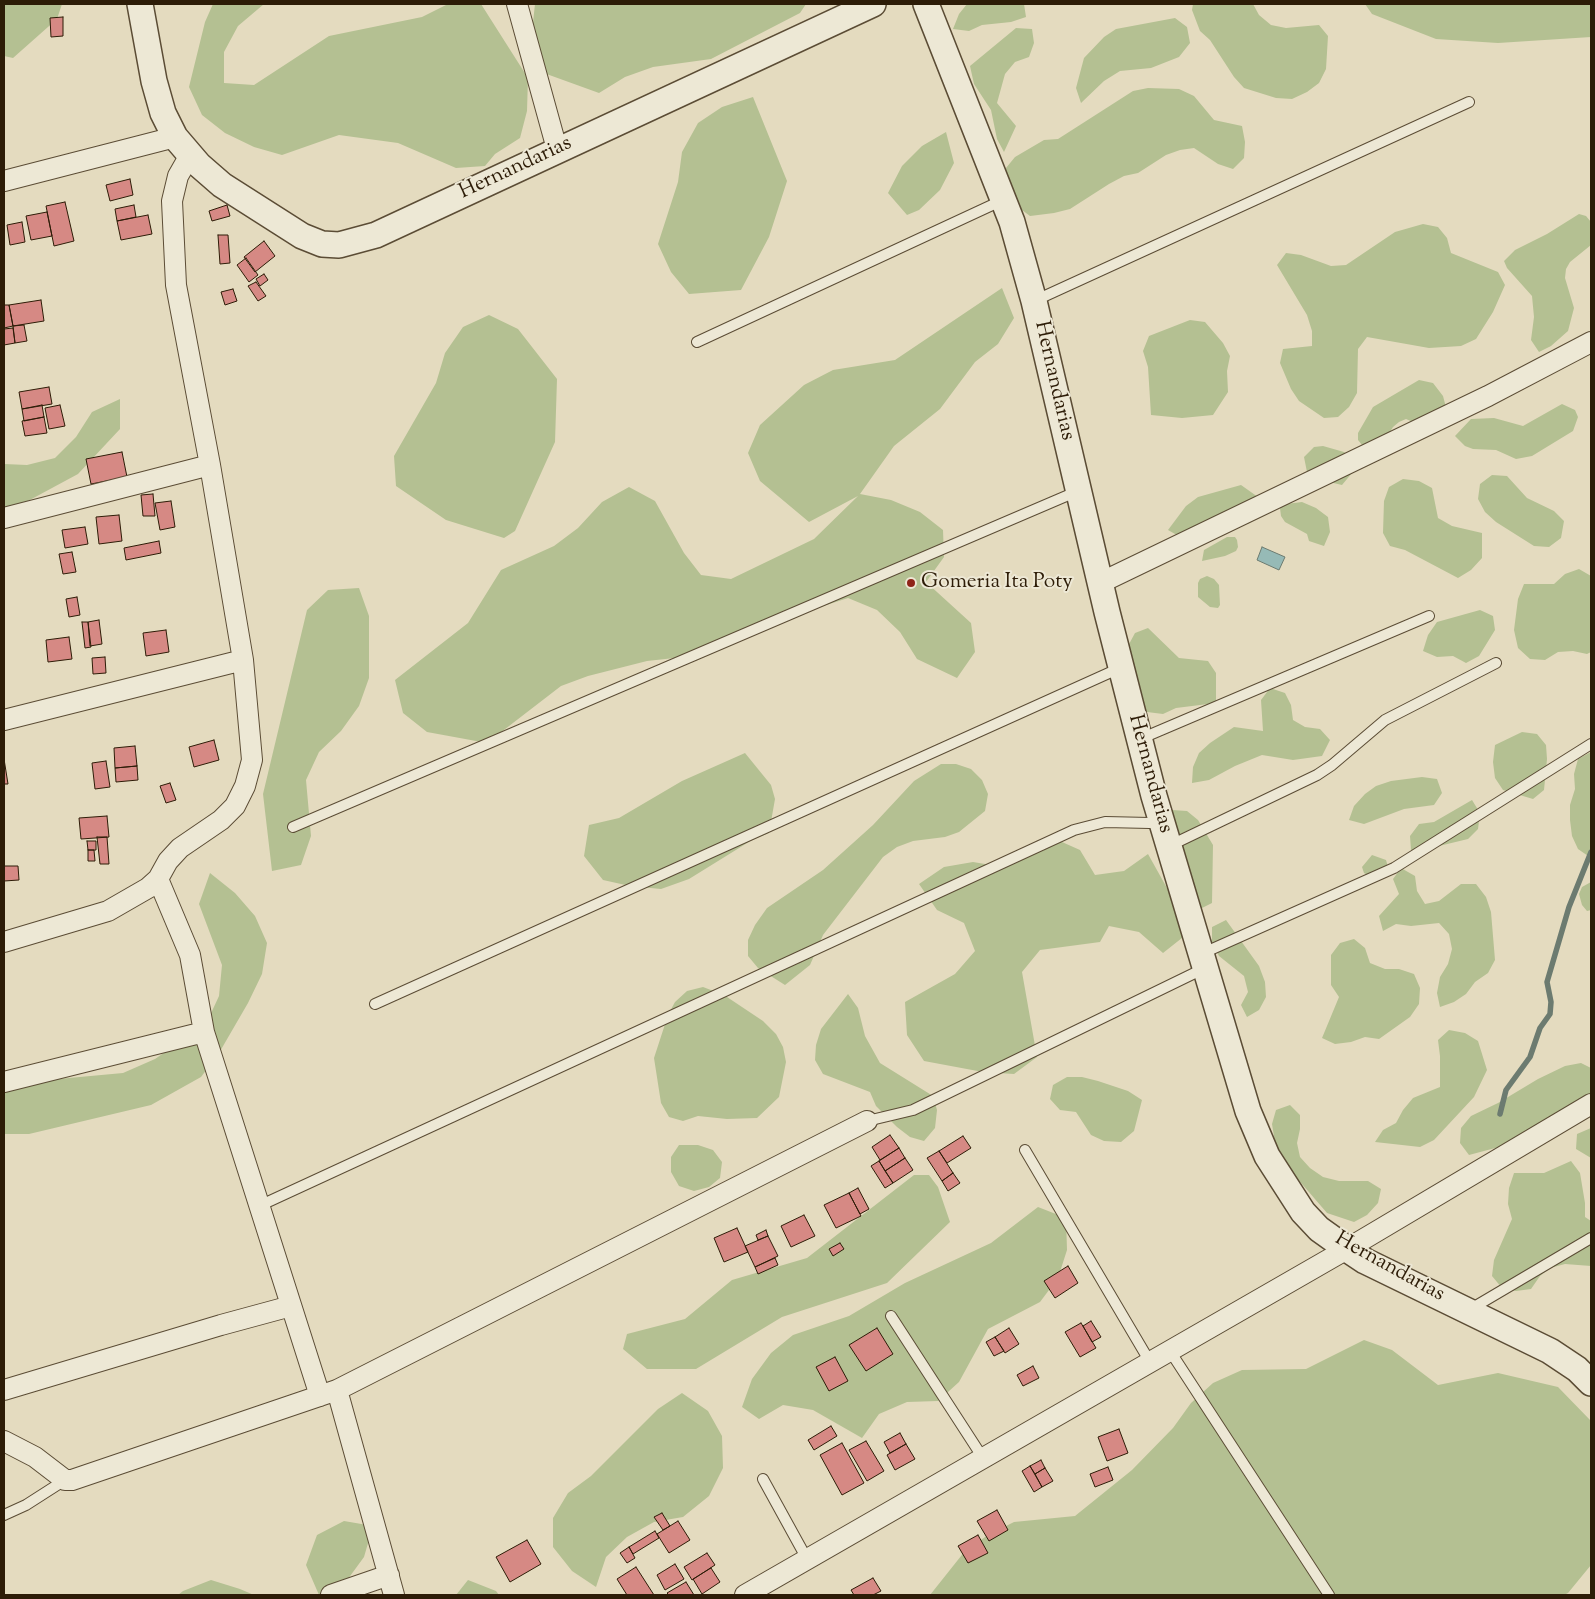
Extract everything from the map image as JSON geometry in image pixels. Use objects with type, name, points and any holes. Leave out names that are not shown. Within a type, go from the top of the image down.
[{"type":"street","points":[[4,942],[108,911],[132,899],[158,879],[162,869],[174,854],[221,820],[235,806],[245,786],[252,760],[243,660],[210,465],[176,285],[172,201],[183,146],[163,113],[154,81],[140,4]]},
{"type":"street","points":[[517,4],[557,150]]},
{"type":"street","name":"Hernandarias","points":[[183,146],[222,185],[302,236],[322,244],[339,245],[376,235],[873,4]]},
{"type":"street","name":"Hernandarias","points":[[926,4],[1004,200],[1034,301],[1120,668],[1139,740],[1248,1111],[1267,1156],[1303,1212],[1319,1229],[1347,1249],[1365,1260],[1558,1355],[1589,1376]]},
{"type":"street","points":[[4,181],[183,146]]},
{"type":"street","points":[[1100,582],[1488,396],[1591,342]]},
{"type":"street","points":[[4,518],[210,465]]},
{"type":"street","points":[[4,720],[243,660]]},
{"type":"street","points":[[158,879],[190,955],[204,1032],[291,1306],[328,1393],[394,1595]]},
{"type":"street","points":[[4,1082],[204,1032]]},
{"type":"street","points":[[745,1595],[1347,1249],[1591,1104]]},
{"type":"street","points":[[4,1441],[35,1457],[65,1480],[80,1478],[328,1393],[867,1121]]},
{"type":"street","points":[[4,1390],[221,1324],[291,1306]]},
{"type":"street","points":[[331,1595],[389,1576]]},
{"type":"lane","points":[[1034,301],[1469,102]]},
{"type":"lane","points":[[697,342],[1004,200]]},
{"type":"lane","points":[[293,827],[1079,491]]},
{"type":"lane","points":[[1139,740],[1429,616]]},
{"type":"lane","points":[[1169,846],[1317,775],[1332,765],[1385,720],[1496,663]]},
{"type":"lane","points":[[374,1004],[1120,668]]},
{"type":"lane","points":[[867,1121],[913,1110],[1203,961],[1394,868],[1591,744]]},
{"type":"lane","points":[[259,1206],[1074,830],[1105,822],[1150,823],[1162,821]]},
{"type":"lane","points":[[1025,1150],[1150,1362]]},
{"type":"lane","points":[[1468,1310],[1591,1238]]},
{"type":"lane","points":[[891,1316],[983,1458]]},
{"type":"lane","points":[[1170,1351],[1329,1595]]},
{"type":"lane","points":[[763,1479],[808,1559]]},
{"type":"lane","points":[[4,1515],[26,1505],[65,1480]]},
{"type":"green space","points":[[4,4],[62,4],[57,19],[13,58],[4,56]]},
{"type":"green space","points":[[213,4],[264,4],[238,26],[224,52],[224,83],[254,85],[329,36],[422,17],[448,4],[481,4],[528,78],[527,111],[520,138],[495,154],[485,166],[456,168],[398,143],[339,135],[282,155],[254,147],[225,133],[202,115],[189,87],[205,22]]},
{"type":"green space","points":[[535,4],[806,4],[800,13],[711,59],[653,67],[625,77],[599,93],[541,72],[531,41]]},
{"type":"green space","points":[[967,4],[1024,4],[1026,17],[1011,22],[982,25],[969,31],[953,29],[959,14]]},
{"type":"green space","points":[[1193,4],[1253,4],[1259,15],[1271,25],[1286,28],[1319,25],[1328,36],[1326,69],[1319,83],[1307,92],[1292,99],[1276,98],[1244,88],[1234,77],[1210,40],[1200,31],[1192,10]]},
{"type":"green space","points":[[1365,4],[1591,4],[1591,37],[1498,43],[1436,39],[1372,14]]},
{"type":"green space","points":[[1175,18],[1187,27],[1190,43],[1179,57],[1151,68],[1120,71],[1104,81],[1081,103],[1076,88],[1084,58],[1104,37],[1116,29]]},
{"type":"green space","points":[[1016,28],[1032,29],[1034,43],[1029,57],[1015,62],[1005,74],[997,103],[1016,126],[1004,152],[997,139],[991,110],[974,84],[970,66]]},
{"type":"green space","points":[[1148,88],[1179,89],[1194,96],[1214,120],[1242,126],[1245,142],[1244,158],[1233,169],[1218,164],[1194,148],[1180,150],[1166,155],[1138,173],[1124,176],[1109,184],[1070,209],[1054,213],[1030,216],[1006,198],[1003,183],[1006,168],[1015,157],[1044,140],[1058,139],[1133,91]]},
{"type":"green space","points":[[753,97],[787,181],[769,237],[741,290],[689,294],[671,272],[658,244],[678,182],[682,152],[698,123],[722,107]]},
{"type":"green space","points":[[946,132],[954,163],[940,190],[919,210],[907,215],[888,193],[902,166],[922,146]]},
{"type":"green space","points":[[1579,214],[1586,216],[1591,222],[1591,245],[1570,262],[1566,269],[1565,278],[1574,308],[1568,331],[1551,346],[1539,352],[1531,340],[1534,317],[1532,296],[1507,268],[1504,261],[1515,250],[1547,234]]},
{"type":"green space","points":[[1423,224],[1438,227],[1447,238],[1451,253],[1498,272],[1505,285],[1493,312],[1476,339],[1461,346],[1429,348],[1367,337],[1358,349],[1357,393],[1349,407],[1338,417],[1324,418],[1299,401],[1291,389],[1280,363],[1283,349],[1312,346],[1312,331],[1307,315],[1277,265],[1286,253],[1301,255],[1331,266],[1346,265],[1395,232]]},
{"type":"green space","points":[[1002,288],[1014,318],[998,344],[975,362],[940,409],[894,446],[860,494],[891,500],[920,512],[943,530],[944,557],[926,582],[971,623],[975,652],[957,678],[917,659],[900,632],[877,610],[848,598],[762,626],[711,654],[647,661],[588,676],[561,686],[487,743],[427,732],[403,713],[395,680],[468,623],[501,570],[554,546],[578,528],[602,502],[629,487],[655,501],[684,553],[701,575],[731,579],[814,539],[858,496],[809,522],[760,481],[748,453],[760,425],[804,385],[833,370],[895,360]]},
{"type":"green space","points":[[489,315],[518,329],[557,379],[555,442],[515,531],[504,538],[446,520],[396,486],[394,456],[436,383],[445,353],[463,327]]},
{"type":"green space","points":[[1190,320],[1205,322],[1223,343],[1230,356],[1227,371],[1228,392],[1213,415],[1182,418],[1151,415],[1148,367],[1143,351],[1149,336]]},
{"type":"green space","points":[[1419,380],[1433,383],[1443,396],[1447,411],[1413,422],[1406,419],[1399,422],[1393,427],[1377,453],[1362,445],[1358,440],[1358,433],[1373,407]]},
{"type":"green space","points":[[120,399],[120,429],[78,474],[26,502],[4,508],[4,464],[27,465],[55,458],[76,437],[92,412]]},
{"type":"green space","points":[[1562,404],[1575,410],[1578,417],[1573,431],[1532,456],[1516,459],[1496,450],[1473,449],[1465,446],[1455,436],[1471,419],[1494,418],[1523,426]]},
{"type":"green space","points":[[1323,446],[1344,452],[1351,457],[1354,464],[1352,473],[1342,485],[1312,478],[1307,472],[1304,457],[1314,447]]},
{"type":"green space","points":[[1492,475],[1507,476],[1527,498],[1554,511],[1564,521],[1561,538],[1549,547],[1534,546],[1496,522],[1485,512],[1478,499],[1480,484]]},
{"type":"green space","points":[[1403,479],[1419,481],[1432,488],[1438,518],[1452,526],[1482,533],[1482,558],[1471,570],[1458,578],[1405,550],[1390,546],[1383,533],[1384,501],[1389,487]]},
{"type":"green space","points":[[1241,485],[1265,502],[1260,516],[1248,524],[1233,521],[1182,538],[1168,530],[1186,506],[1198,497]]},
{"type":"green space","points":[[1302,502],[1316,508],[1328,517],[1330,532],[1324,546],[1309,541],[1307,534],[1285,522],[1281,516],[1280,508],[1286,504]]},
{"type":"green space","points":[[1227,537],[1235,537],[1237,540],[1238,547],[1236,551],[1225,556],[1202,561],[1204,550]]},
{"type":"green space","points":[[1579,569],[1591,576],[1591,652],[1587,654],[1573,651],[1558,652],[1545,660],[1530,659],[1518,648],[1514,630],[1518,599],[1524,584],[1554,584],[1565,574]]},
{"type":"green space","points":[[1207,576],[1214,579],[1219,585],[1220,605],[1218,608],[1210,607],[1198,597],[1198,583],[1200,579]]},
{"type":"green space","points":[[359,588],[369,616],[369,678],[359,706],[341,731],[319,752],[306,780],[311,836],[301,865],[272,871],[263,794],[307,610],[328,590]]},
{"type":"green space","points":[[1480,610],[1493,616],[1495,630],[1479,656],[1466,663],[1453,656],[1437,657],[1423,651],[1428,635],[1437,622]]},
{"type":"green space","points":[[1148,628],[1179,658],[1208,661],[1216,673],[1216,703],[1176,708],[1163,714],[1147,712],[1136,703],[1128,646],[1135,633]]},
{"type":"green space","points":[[1270,688],[1285,693],[1291,705],[1293,720],[1305,727],[1320,729],[1330,740],[1322,756],[1293,760],[1262,755],[1235,766],[1209,780],[1192,783],[1193,767],[1199,753],[1210,743],[1234,727],[1263,731],[1261,700]]},
{"type":"green space","points":[[1522,732],[1537,734],[1546,745],[1547,759],[1544,790],[1533,799],[1503,790],[1495,778],[1493,762],[1495,745]]},
{"type":"green space","points":[[1591,752],[1591,858],[1578,849],[1572,836],[1570,805],[1575,789],[1574,774],[1578,759]]},
{"type":"green space","points":[[745,753],[771,785],[775,799],[769,833],[752,840],[689,879],[661,889],[630,886],[603,880],[584,856],[589,825],[619,818],[682,781]]},
{"type":"green space","points":[[941,764],[956,764],[971,769],[982,780],[988,794],[985,811],[959,832],[945,837],[913,841],[897,847],[883,857],[823,935],[810,965],[785,985],[758,968],[748,956],[748,940],[755,925],[767,908],[823,870],[873,825],[914,781]]},
{"type":"green space","points":[[1422,777],[1437,779],[1442,793],[1434,805],[1404,809],[1364,824],[1349,820],[1354,806],[1376,786],[1391,781]]},
{"type":"green space","points":[[1472,800],[1480,813],[1478,829],[1468,839],[1439,846],[1425,854],[1411,850],[1410,836],[1419,824],[1434,822]]},
{"type":"green space","points":[[1172,810],[1187,811],[1198,820],[1213,845],[1212,903],[1198,910],[1170,827]]},
{"type":"green space","points":[[1053,838],[1080,850],[1095,875],[1124,871],[1148,854],[1177,906],[1187,934],[1163,953],[1139,932],[1109,926],[1100,942],[1040,950],[1022,972],[1037,1057],[1014,1074],[983,1072],[924,1061],[907,1035],[905,1002],[955,974],[975,951],[964,923],[937,910],[919,884],[944,867],[973,862],[1003,867],[1030,856]]},
{"type":"green space","points":[[1372,855],[1386,860],[1390,874],[1377,881],[1364,873],[1362,867]]},
{"type":"green space","points":[[1401,868],[1415,876],[1417,891],[1425,904],[1439,901],[1461,884],[1476,884],[1486,897],[1491,912],[1495,960],[1488,973],[1475,982],[1466,994],[1454,1002],[1440,1007],[1437,993],[1440,977],[1448,964],[1452,949],[1449,934],[1439,923],[1411,926],[1396,924],[1383,931],[1379,916],[1399,894],[1393,879]]},
{"type":"green space","points":[[210,873],[235,893],[255,916],[267,943],[262,974],[248,1003],[219,1053],[201,1077],[151,1105],[29,1134],[4,1134],[4,1084],[123,1073],[155,1059],[206,1024],[219,996],[222,965],[199,904]]},
{"type":"green space","points":[[1591,882],[1591,910],[1587,911],[1582,905],[1579,894],[1582,887]]},
{"type":"green space","points":[[1226,920],[1259,966],[1265,982],[1266,997],[1259,1010],[1247,1017],[1241,1005],[1248,992],[1244,976],[1219,956],[1212,942],[1212,927]]},
{"type":"green space","points":[[1354,939],[1365,948],[1370,963],[1385,969],[1399,969],[1414,974],[1420,988],[1419,1004],[1410,1017],[1379,1039],[1365,1037],[1351,1042],[1335,1044],[1322,1038],[1339,997],[1331,985],[1331,955],[1340,943]]},
{"type":"green space","points":[[703,987],[724,995],[763,1021],[776,1034],[783,1047],[786,1062],[779,1097],[757,1118],[727,1119],[698,1116],[683,1121],[669,1117],[661,1103],[654,1058],[668,1015],[675,1002],[687,991]]},
{"type":"green space","points":[[848,994],[858,1008],[865,1036],[880,1063],[933,1096],[937,1110],[935,1128],[924,1141],[910,1137],[897,1127],[876,1106],[870,1092],[823,1074],[815,1060],[816,1045],[821,1029]]},
{"type":"green space","points":[[1449,1030],[1465,1033],[1478,1041],[1487,1070],[1474,1097],[1434,1140],[1420,1147],[1375,1142],[1383,1130],[1396,1123],[1403,1110],[1413,1098],[1440,1087],[1438,1040]]},
{"type":"green space","points":[[1581,1063],[1591,1068],[1591,1106],[1499,1147],[1469,1155],[1460,1143],[1461,1128],[1471,1116],[1498,1103],[1538,1079],[1565,1066]]},
{"type":"green space","points":[[1067,1077],[1082,1077],[1098,1081],[1128,1091],[1142,1100],[1134,1131],[1121,1142],[1104,1141],[1091,1135],[1076,1112],[1060,1110],[1050,1099],[1053,1085]]},
{"type":"green space","points":[[1290,1105],[1300,1115],[1297,1143],[1300,1157],[1310,1168],[1323,1177],[1339,1181],[1368,1181],[1381,1189],[1378,1203],[1367,1215],[1354,1222],[1327,1213],[1277,1155],[1272,1124],[1276,1110]]},
{"type":"green space","points":[[1591,1128],[1591,1158],[1576,1149],[1577,1134]]},
{"type":"green space","points":[[679,1145],[698,1145],[713,1150],[722,1162],[720,1178],[709,1187],[694,1191],[679,1186],[671,1172],[671,1157]]},
{"type":"green space","points":[[1571,1161],[1580,1173],[1585,1203],[1585,1217],[1591,1221],[1591,1266],[1565,1264],[1550,1268],[1540,1276],[1531,1289],[1516,1291],[1502,1288],[1492,1276],[1494,1260],[1512,1219],[1508,1204],[1509,1188],[1514,1173],[1544,1173]]},
{"type":"green space","points":[[914,1175],[929,1175],[938,1187],[950,1222],[887,1283],[782,1317],[696,1369],[647,1369],[623,1349],[627,1334],[685,1319],[732,1280],[807,1258]]},
{"type":"green space","points":[[1038,1207],[1066,1218],[1067,1250],[1058,1278],[1040,1302],[988,1329],[959,1382],[938,1401],[907,1402],[879,1414],[862,1438],[813,1410],[783,1405],[759,1419],[742,1407],[752,1379],[771,1353],[793,1335],[849,1316],[905,1283],[991,1243]]},
{"type":"green space","points":[[1364,1340],[1392,1350],[1438,1385],[1498,1373],[1558,1387],[1591,1421],[1591,1565],[1568,1593],[1564,1595],[930,1595],[965,1551],[988,1535],[1014,1522],[1075,1516],[1132,1470],[1173,1428],[1191,1403],[1213,1383],[1242,1370],[1306,1369]]},
{"type":"green space","points":[[682,1393],[708,1411],[722,1436],[723,1468],[709,1496],[683,1517],[654,1522],[627,1537],[606,1557],[596,1587],[572,1571],[553,1547],[553,1518],[568,1493],[591,1476],[658,1409]]},
{"type":"green space","points":[[344,1521],[373,1526],[364,1557],[345,1583],[327,1595],[319,1595],[306,1565],[317,1535]]},
{"type":"green space","points":[[211,1580],[254,1595],[178,1595],[183,1591]]},
{"type":"green space","points":[[468,1580],[496,1591],[499,1595],[456,1595]]},
{"type":"water","points":[[1262,547],[1285,557],[1279,570],[1257,560]]},
{"type":"building","points":[[63,17],[63,36],[51,37],[50,18]]},
{"type":"building","points":[[130,179],[133,195],[110,201],[106,185]]},
{"type":"building","points":[[65,202],[74,241],[54,246],[46,206]]},
{"type":"building","points":[[134,205],[136,217],[117,221],[115,209]]},
{"type":"building","points":[[227,205],[230,216],[212,221],[209,211]]},
{"type":"building","points":[[47,212],[52,236],[31,240],[26,216]]},
{"type":"building","points":[[148,215],[152,234],[121,240],[117,221]]},
{"type":"building","points":[[22,222],[25,242],[10,245],[7,225]]},
{"type":"building","points":[[218,235],[228,235],[230,263],[220,264]]},
{"type":"building","points":[[264,241],[275,256],[255,272],[244,257]]},
{"type":"building","points":[[246,258],[258,275],[249,282],[237,265]]},
{"type":"building","points":[[264,274],[268,280],[260,286],[256,279]]},
{"type":"building","points":[[256,282],[266,296],[258,301],[248,286]]},
{"type":"building","points":[[233,289],[237,301],[225,305],[221,292]]},
{"type":"building","points":[[41,300],[44,321],[13,326],[9,305]]},
{"type":"building","points":[[4,305],[9,305],[13,326],[4,328]]},
{"type":"building","points":[[24,325],[27,341],[15,343],[13,326]]},
{"type":"building","points":[[13,328],[15,343],[4,345],[4,329]]},
{"type":"building","points":[[49,387],[52,404],[22,409],[19,392]]},
{"type":"building","points":[[42,405],[44,417],[24,421],[22,409]]},
{"type":"building","points":[[60,405],[65,426],[49,429],[45,408]]},
{"type":"building","points":[[44,417],[47,433],[25,436],[22,421]]},
{"type":"building","points":[[122,452],[127,477],[91,484],[86,459]]},
{"type":"building","points":[[153,494],[155,516],[143,516],[141,495]]},
{"type":"building","points":[[171,501],[175,527],[160,530],[155,503]]},
{"type":"building","points":[[119,515],[122,541],[99,544],[96,517]]},
{"type":"building","points":[[85,527],[88,544],[65,548],[62,530]]},
{"type":"building","points":[[159,541],[161,553],[126,560],[124,548]]},
{"type":"building","points":[[72,552],[76,572],[63,574],[59,554]]},
{"type":"building","points":[[77,597],[80,615],[69,617],[66,599]]},
{"type":"building","points":[[99,620],[102,644],[90,646],[88,622]]},
{"type":"building","points":[[82,622],[88,622],[91,647],[85,648]]},
{"type":"building","points":[[166,630],[169,652],[146,656],[143,633]]},
{"type":"building","points":[[69,637],[72,659],[48,662],[46,640]]},
{"type":"building","points":[[105,657],[106,673],[93,674],[92,658]]},
{"type":"building","points":[[214,740],[219,760],[194,767],[189,747]]},
{"type":"building","points":[[135,746],[137,766],[115,768],[114,748]]},
{"type":"building","points":[[4,759],[8,784],[4,784]]},
{"type":"building","points":[[106,761],[110,787],[95,789],[92,763]]},
{"type":"building","points":[[137,766],[138,780],[116,782],[115,768]]},
{"type":"building","points":[[170,783],[176,800],[166,803],[160,786]]},
{"type":"building","points":[[107,816],[109,837],[81,839],[79,818]]},
{"type":"building","points":[[97,837],[107,837],[109,864],[100,864]]},
{"type":"building","points":[[87,841],[96,841],[96,850],[88,850]]},
{"type":"building","points":[[88,850],[94,850],[95,861],[88,861]]},
{"type":"building","points":[[4,866],[18,866],[19,880],[4,881]]},
{"type":"building","points":[[890,1135],[899,1148],[880,1160],[872,1147]]},
{"type":"building","points":[[963,1136],[971,1148],[947,1163],[939,1151]]},
{"type":"building","points":[[899,1148],[905,1158],[885,1171],[879,1161]]},
{"type":"building","points":[[939,1151],[953,1173],[942,1181],[927,1158]]},
{"type":"building","points":[[905,1158],[913,1170],[893,1183],[885,1171]]},
{"type":"building","points":[[879,1161],[893,1183],[885,1188],[871,1166]]},
{"type":"building","points":[[953,1173],[960,1183],[948,1191],[942,1181]]},
{"type":"building","points":[[858,1188],[869,1209],[860,1214],[849,1193]]},
{"type":"building","points":[[849,1193],[861,1216],[836,1228],[824,1205]]},
{"type":"building","points":[[804,1215],[815,1236],[791,1247],[781,1226]]},
{"type":"building","points":[[737,1228],[748,1252],[724,1262],[714,1238]]},
{"type":"building","points":[[766,1230],[768,1236],[758,1240],[756,1235]]},
{"type":"building","points":[[768,1236],[778,1256],[755,1267],[745,1246]]},
{"type":"building","points":[[840,1243],[844,1249],[833,1256],[829,1249]]},
{"type":"building","points":[[775,1258],[778,1265],[758,1274],[755,1267]]},
{"type":"building","points":[[1068,1266],[1078,1283],[1055,1298],[1044,1281]]},
{"type":"building","points":[[1091,1321],[1101,1337],[1092,1342],[1083,1326]]},
{"type":"building","points":[[1081,1323],[1096,1348],[1080,1357],[1065,1332]]},
{"type":"building","points":[[877,1328],[893,1354],[866,1371],[849,1345]]},
{"type":"building","points":[[1009,1328],[1019,1344],[1005,1353],[995,1337]]},
{"type":"building","points":[[995,1337],[1004,1351],[994,1356],[986,1342]]},
{"type":"building","points":[[835,1357],[848,1381],[829,1391],[816,1367]]},
{"type":"building","points":[[1033,1366],[1039,1378],[1023,1386],[1017,1375]]},
{"type":"building","points":[[831,1426],[837,1436],[814,1450],[808,1440]]},
{"type":"building","points":[[1119,1429],[1128,1453],[1107,1461],[1098,1437]]},
{"type":"building","points":[[900,1433],[906,1444],[890,1453],[884,1442]]},
{"type":"building","points":[[866,1441],[884,1471],[867,1481],[849,1450]]},
{"type":"building","points":[[842,1443],[864,1483],[842,1495],[820,1455]]},
{"type":"building","points":[[906,1444],[915,1459],[895,1470],[887,1455]]},
{"type":"building","points":[[1041,1460],[1045,1468],[1035,1474],[1030,1466]]},
{"type":"building","points":[[1030,1466],[1042,1487],[1034,1492],[1022,1471]]},
{"type":"building","points":[[1108,1467],[1113,1480],[1095,1487],[1090,1474]]},
{"type":"building","points":[[1045,1468],[1053,1481],[1042,1487],[1035,1474]]},
{"type":"building","points":[[997,1510],[1008,1530],[989,1541],[977,1521]]},
{"type":"building","points":[[662,1513],[670,1526],[663,1530],[654,1517]]},
{"type":"building","points":[[678,1521],[690,1540],[669,1553],[657,1534]]},
{"type":"building","points":[[655,1531],[659,1538],[633,1554],[629,1547]]},
{"type":"building","points":[[978,1535],[988,1553],[968,1563],[958,1546]]},
{"type":"building","points":[[527,1540],[541,1564],[510,1582],[496,1557]]},
{"type":"building","points":[[629,1547],[635,1558],[627,1563],[620,1553]]},
{"type":"building","points":[[707,1553],[715,1565],[692,1580],[684,1567]]},
{"type":"building","points":[[675,1564],[684,1579],[665,1590],[657,1575]]},
{"type":"building","points":[[636,1567],[654,1595],[627,1595],[617,1579]]},
{"type":"building","points":[[711,1568],[720,1582],[702,1594],[693,1579]]},
{"type":"building","points":[[873,1578],[881,1591],[873,1595],[854,1595],[851,1590]]},
{"type":"building","points":[[686,1582],[694,1595],[669,1595],[667,1593]]},
{"type":"waterway","points":[[1500,1114],[1506,1090],[1530,1057],[1540,1028],[1550,1014],[1551,1002],[1547,982],[1569,907],[1591,852]]},
{"type":"place","name":"Gomeria Ita Poty","points":[[911,583]]}]
